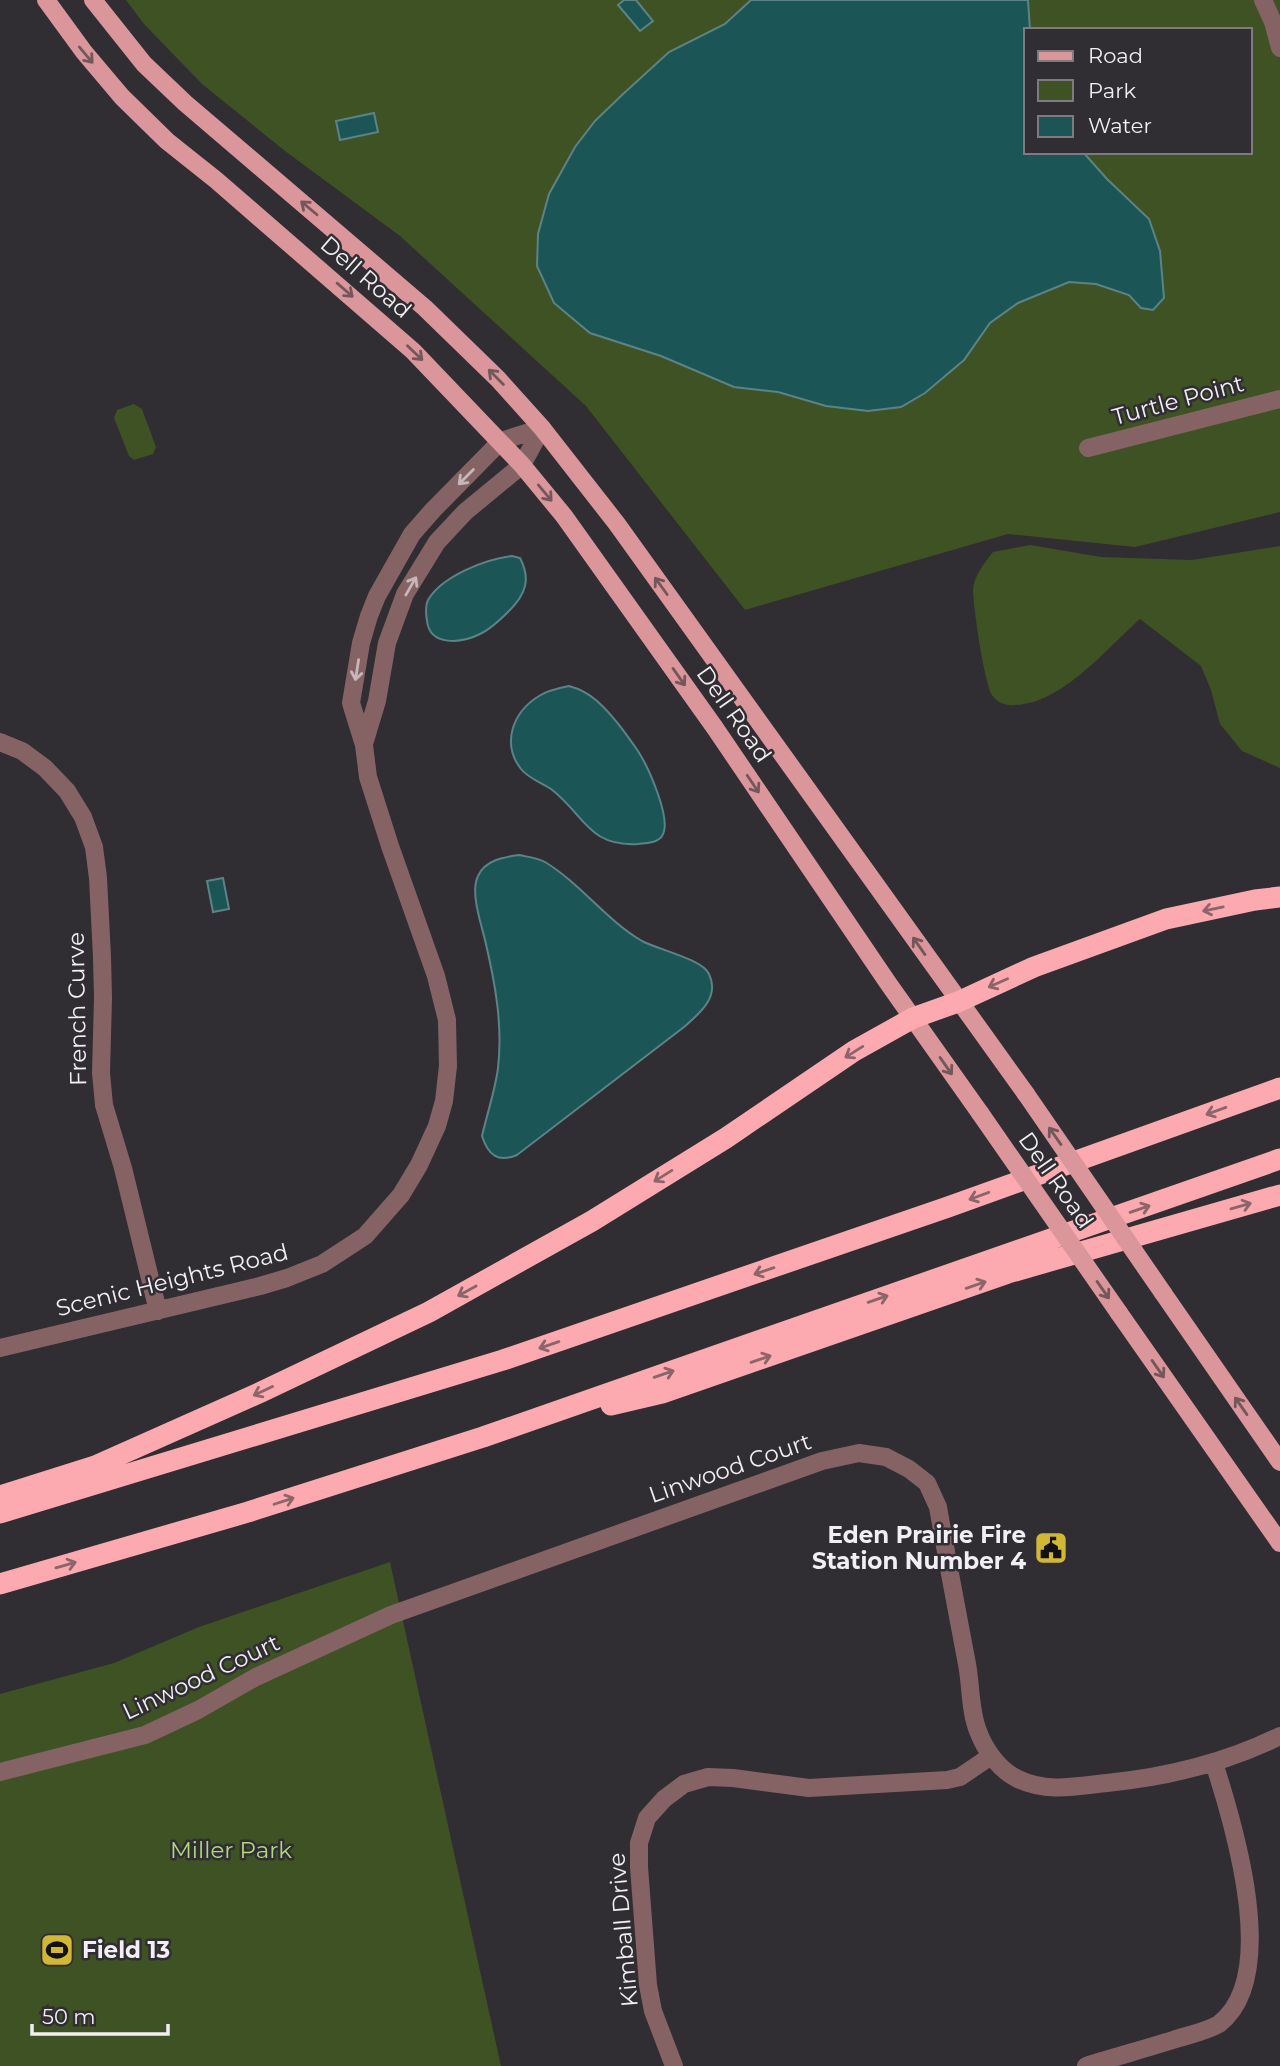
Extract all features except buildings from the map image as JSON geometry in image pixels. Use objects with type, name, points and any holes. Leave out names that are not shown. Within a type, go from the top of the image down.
[{"type":"highway","points":[[0,1496],[95,1466],[259,1393],[429,1312],[592,1221],[726,1138],[854,1051],[913,1018],[958,1002],[1034,967],[1166,919],[1280,897]]},
{"type":"highway","points":[[0,1513],[503,1360],[948,1207],[1280,1088]]},
{"type":"highway","points":[[0,1584],[247,1512],[483,1437],[1280,1158]]},
{"type":"highway","points":[[483,1437],[662,1393],[1008,1273],[1280,1195]]},
{"type":"main road","name":"Dell Road","points":[[46,0],[84,52],[122,97],[158,132],[389,329],[501,441],[564,516],[715,728],[913,1018],[1280,1543]]},
{"type":"main road","name":"Dell Road","points":[[93,0],[144,64],[174,93],[425,308],[498,379],[542,428],[617,524],[1026,1094],[1280,1462]]},
{"type":"street","points":[[1264,0],[1280,48]]},
{"type":"street","name":"Turtle Point","points":[[1088,448],[1280,399]]},
{"type":"street","name":"Scenic Heights Road","points":[[0,1348],[287,1278],[322,1264],[365,1236],[401,1195],[419,1165],[437,1126],[444,1101],[448,1066],[447,1020],[436,976],[368,777],[364,745],[351,703],[361,643],[377,596],[412,534],[501,441],[542,428]]},
{"type":"street","name":"Scenic Heights Road","points":[[364,745],[377,701],[387,643],[405,594],[437,542],[465,512],[522,465],[542,428]]},
{"type":"street","name":"French Curve","points":[[0,742],[22,751],[45,768],[67,791],[83,817],[94,847],[102,957],[101,1073],[104,1105],[123,1168],[158,1311]]},
{"type":"street","name":"Linwood Court","points":[[0,1772],[145,1735],[198,1710],[256,1676],[391,1615],[822,1461],[859,1453],[886,1457],[909,1469],[927,1483],[938,1507],[970,1682],[974,1721],[992,1756],[1018,1780],[1048,1787],[1142,1780],[1198,1768],[1253,1749],[1280,1736]]},
{"type":"street","name":"Kimball Drive","points":[[674,2066],[653,2011],[648,1985],[639,1867],[639,1843],[648,1818],[664,1799],[684,1784],[708,1777],[809,1788],[947,1780],[960,1777],[992,1756]]},
{"type":"street","points":[[1086,2066],[1197,2033],[1219,2023],[1236,2008],[1249,1990],[1257,1946],[1254,1912],[1245,1865],[1213,1763]]},
{"type":"green space","points":[[126,0],[1280,0],[1280,512],[1135,547],[1008,534],[745,610],[586,406],[400,236],[285,151],[202,84],[144,24]]},
{"type":"green space","points":[[134,404],[142,409],[156,447],[153,454],[134,460],[129,456],[114,418],[117,410]]},
{"type":"green space","points":[[1030,545],[1101,557],[1192,560],[1280,546],[1280,768],[1242,751],[1220,724],[1201,666],[1140,619],[1083,672],[1050,695],[1015,705],[996,700],[989,687],[982,660],[973,589],[975,579],[993,552]]},
{"type":"green space","name":"Miller Park","points":[[390,1562],[501,2066],[0,2066],[0,1694],[114,1663],[199,1627]]},
{"type":"water","points":[[624,0],[636,0],[653,21],[640,31],[618,5]]},
{"type":"water","points":[[751,0],[1028,0],[1030,28],[1024,28],[1024,154],[1085,154],[1149,219],[1160,251],[1164,298],[1153,310],[1141,308],[1129,295],[1096,284],[1069,282],[1018,303],[990,323],[964,360],[925,393],[901,407],[868,411],[826,406],[778,392],[734,387],[661,356],[590,333],[554,303],[537,266],[538,234],[549,194],[575,147],[595,121],[669,52],[725,24]]},
{"type":"water","points":[[374,113],[378,132],[340,140],[336,121]]},
{"type":"water","points":[[512,556],[520,558],[526,580],[523,592],[509,611],[488,629],[473,637],[448,641],[434,635],[429,629],[426,605],[435,591],[443,583],[466,570]]},
{"type":"water","points":[[569,686],[594,698],[603,706],[638,751],[662,806],[664,828],[658,840],[621,844],[597,835],[551,789],[524,772],[515,759],[511,739],[522,710],[542,694]]},
{"type":"water","points":[[519,855],[542,861],[558,871],[617,923],[642,941],[698,964],[709,974],[712,990],[707,1004],[684,1027],[517,1155],[499,1158],[487,1148],[482,1136],[497,1077],[499,1020],[475,890],[478,876],[485,866],[501,858]]},
{"type":"water","points":[[223,878],[229,909],[213,912],[207,881]]},
{"type":"place","name":"Eden Prairie Fire Station Number 4","points":[[1051,1548]]},
{"type":"place","name":"Field 13","points":[[57,1950]]}]
